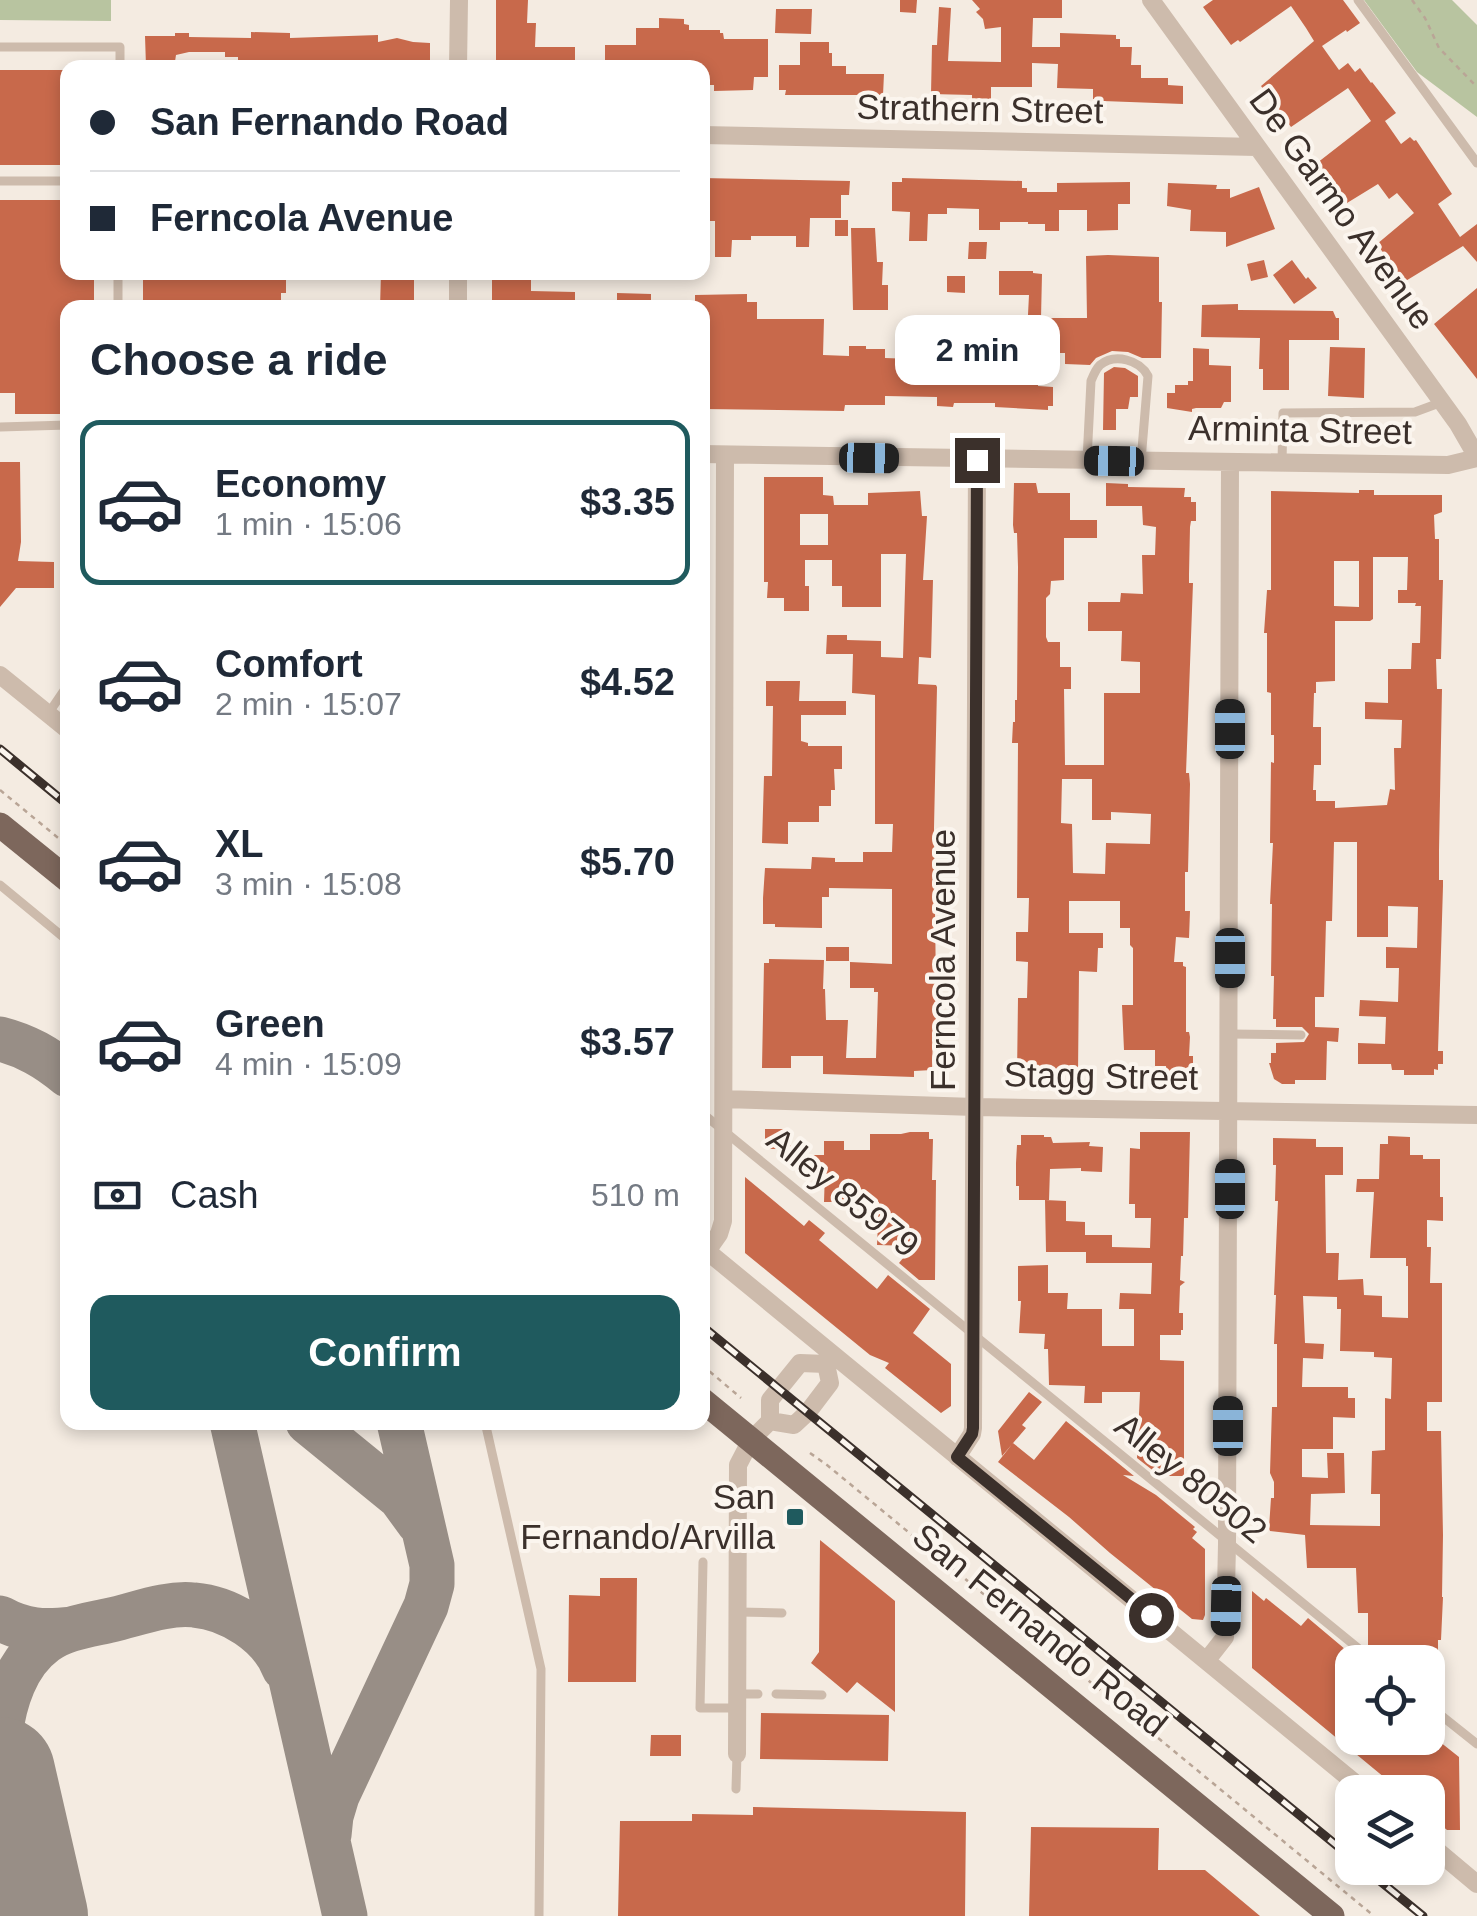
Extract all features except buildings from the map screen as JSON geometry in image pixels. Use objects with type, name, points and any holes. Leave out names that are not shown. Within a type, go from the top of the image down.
[{"type":"main road","points":[[0,825],[60,874]]},
{"type":"main road","name":"San Fernando Road","points":[[710,1407],[1332,1916]]},
{"type":"street","points":[[458,60],[459,0]]},
{"type":"street","name":"De Garmo Avenue","points":[[1151,0],[1458,424],[1477,458]]},
{"type":"street","name":"Strathern Street","points":[[710,135],[1257,148]]},
{"type":"street","name":"Arminta Street","points":[[710,454],[1448,464],[1477,458]]},
{"type":"street","points":[[710,1244],[719,1234],[722,1221],[724,1131],[725,455]]},
{"type":"street","name":"Ferncola Avenue","points":[[957,1457],[973,1428],[977,460]]},
{"type":"street","points":[[1207,1660],[1225,1637],[1227,1544],[1230,462]]},
{"type":"street","points":[[0,675],[60,724]]},
{"type":"street","name":"Stagg Street","points":[[724,1099],[1477,1115]]},
{"type":"street","points":[[710,1253],[829,1359],[957,1457],[1346,1775]]},
{"type":"street","points":[[737,1754],[738,1464],[751,1440],[770,1421],[770,1400],[800,1363],[829,1359]]},
{"type":"street","points":[[770,1421],[794,1425],[808,1412],[830,1383],[829,1359]]},
{"type":"street","points":[[1445,1854],[1473,1873]]},
{"type":"lane","points":[[1358,0],[1477,163]]},
{"type":"lane","points":[[0,46],[120,47],[120,60]]},
{"type":"lane","points":[[0,181],[60,181]]},
{"type":"lane","points":[[1086,460],[1094,374],[1098,366],[1110,361],[1134,360],[1148,376],[1141,461]]},
{"type":"lane","points":[[1282,463],[1283,412],[1415,412],[1442,402]]},
{"type":"lane","points":[[0,427],[60,425]]},
{"type":"lane","points":[[48,714],[60,696]]},
{"type":"lane","points":[[0,885],[60,934]]},
{"type":"lane","points":[[1230,1034],[1301,1035]]},
{"type":"lane","name":"Alley 85979","points":[[710,1120],[974,1334]]},
{"type":"lane","name":"Alley 80502","points":[[974,1334],[1354,1645]]},
{"type":"lane","points":[[487,1430],[540,1669],[539,1916]]},
{"type":"lane","points":[[703,1562],[700,1708],[758,1694]]},
{"type":"lane","points":[[736,1612],[782,1613]]},
{"type":"lane","points":[[776,1694],[822,1696]]},
{"type":"lane","points":[[1445,1719],[1477,1744]]},
{"type":"lane","points":[[736,1790],[737,1754]]},
{"type":"path","points":[[1412,0],[1439,48],[1477,87]]},
{"type":"path","points":[[0,790],[60,839]]},
{"type":"path","points":[[710,1372],[741,1398]]},
{"type":"path","points":[[810,1453],[1374,1916]]},
{"type":"green space","points":[[0,0],[111,0],[111,21],[0,20]]},
{"type":"green space","points":[[1364,0],[1452,0],[1477,25],[1477,117],[1417,72]]},
{"type":"taxiway","points":[[0,1039],[36,1053],[60,1069]]},
{"type":"taxiway","points":[[234,1430],[345,1916]]},
{"type":"taxiway","points":[[318,1430],[400,1497],[419,1523]]},
{"type":"taxiway","points":[[329,1835],[337,1796],[426,1606],[432,1584],[432,1565],[401,1430]]},
{"type":"taxiway","points":[[0,1736],[13,1684],[26,1661],[45,1642],[68,1630],[152,1609],[194,1605],[235,1617],[270,1644],[284,1668]]},
{"type":"taxiway","points":[[0,1618],[35,1630],[72,1629]]},
{"type":"taxiway","points":[[0,1751],[6,1797]]},
{"type":"runway","points":[[0,1772],[33,1916]]},
{"type":"railway","points":[[0,749],[60,798]]},
{"type":"railway","points":[[710,1333],[1335,1844]]},
{"type":"railway","points":[[1385,1885],[1423,1916]]},
{"type":"place","name":"San Fernando/Arvilla","points":[[795,1517]]},
{"type":"route","points":[[977,460],[973,1428],[957,1457],[1151,1615]]}]
